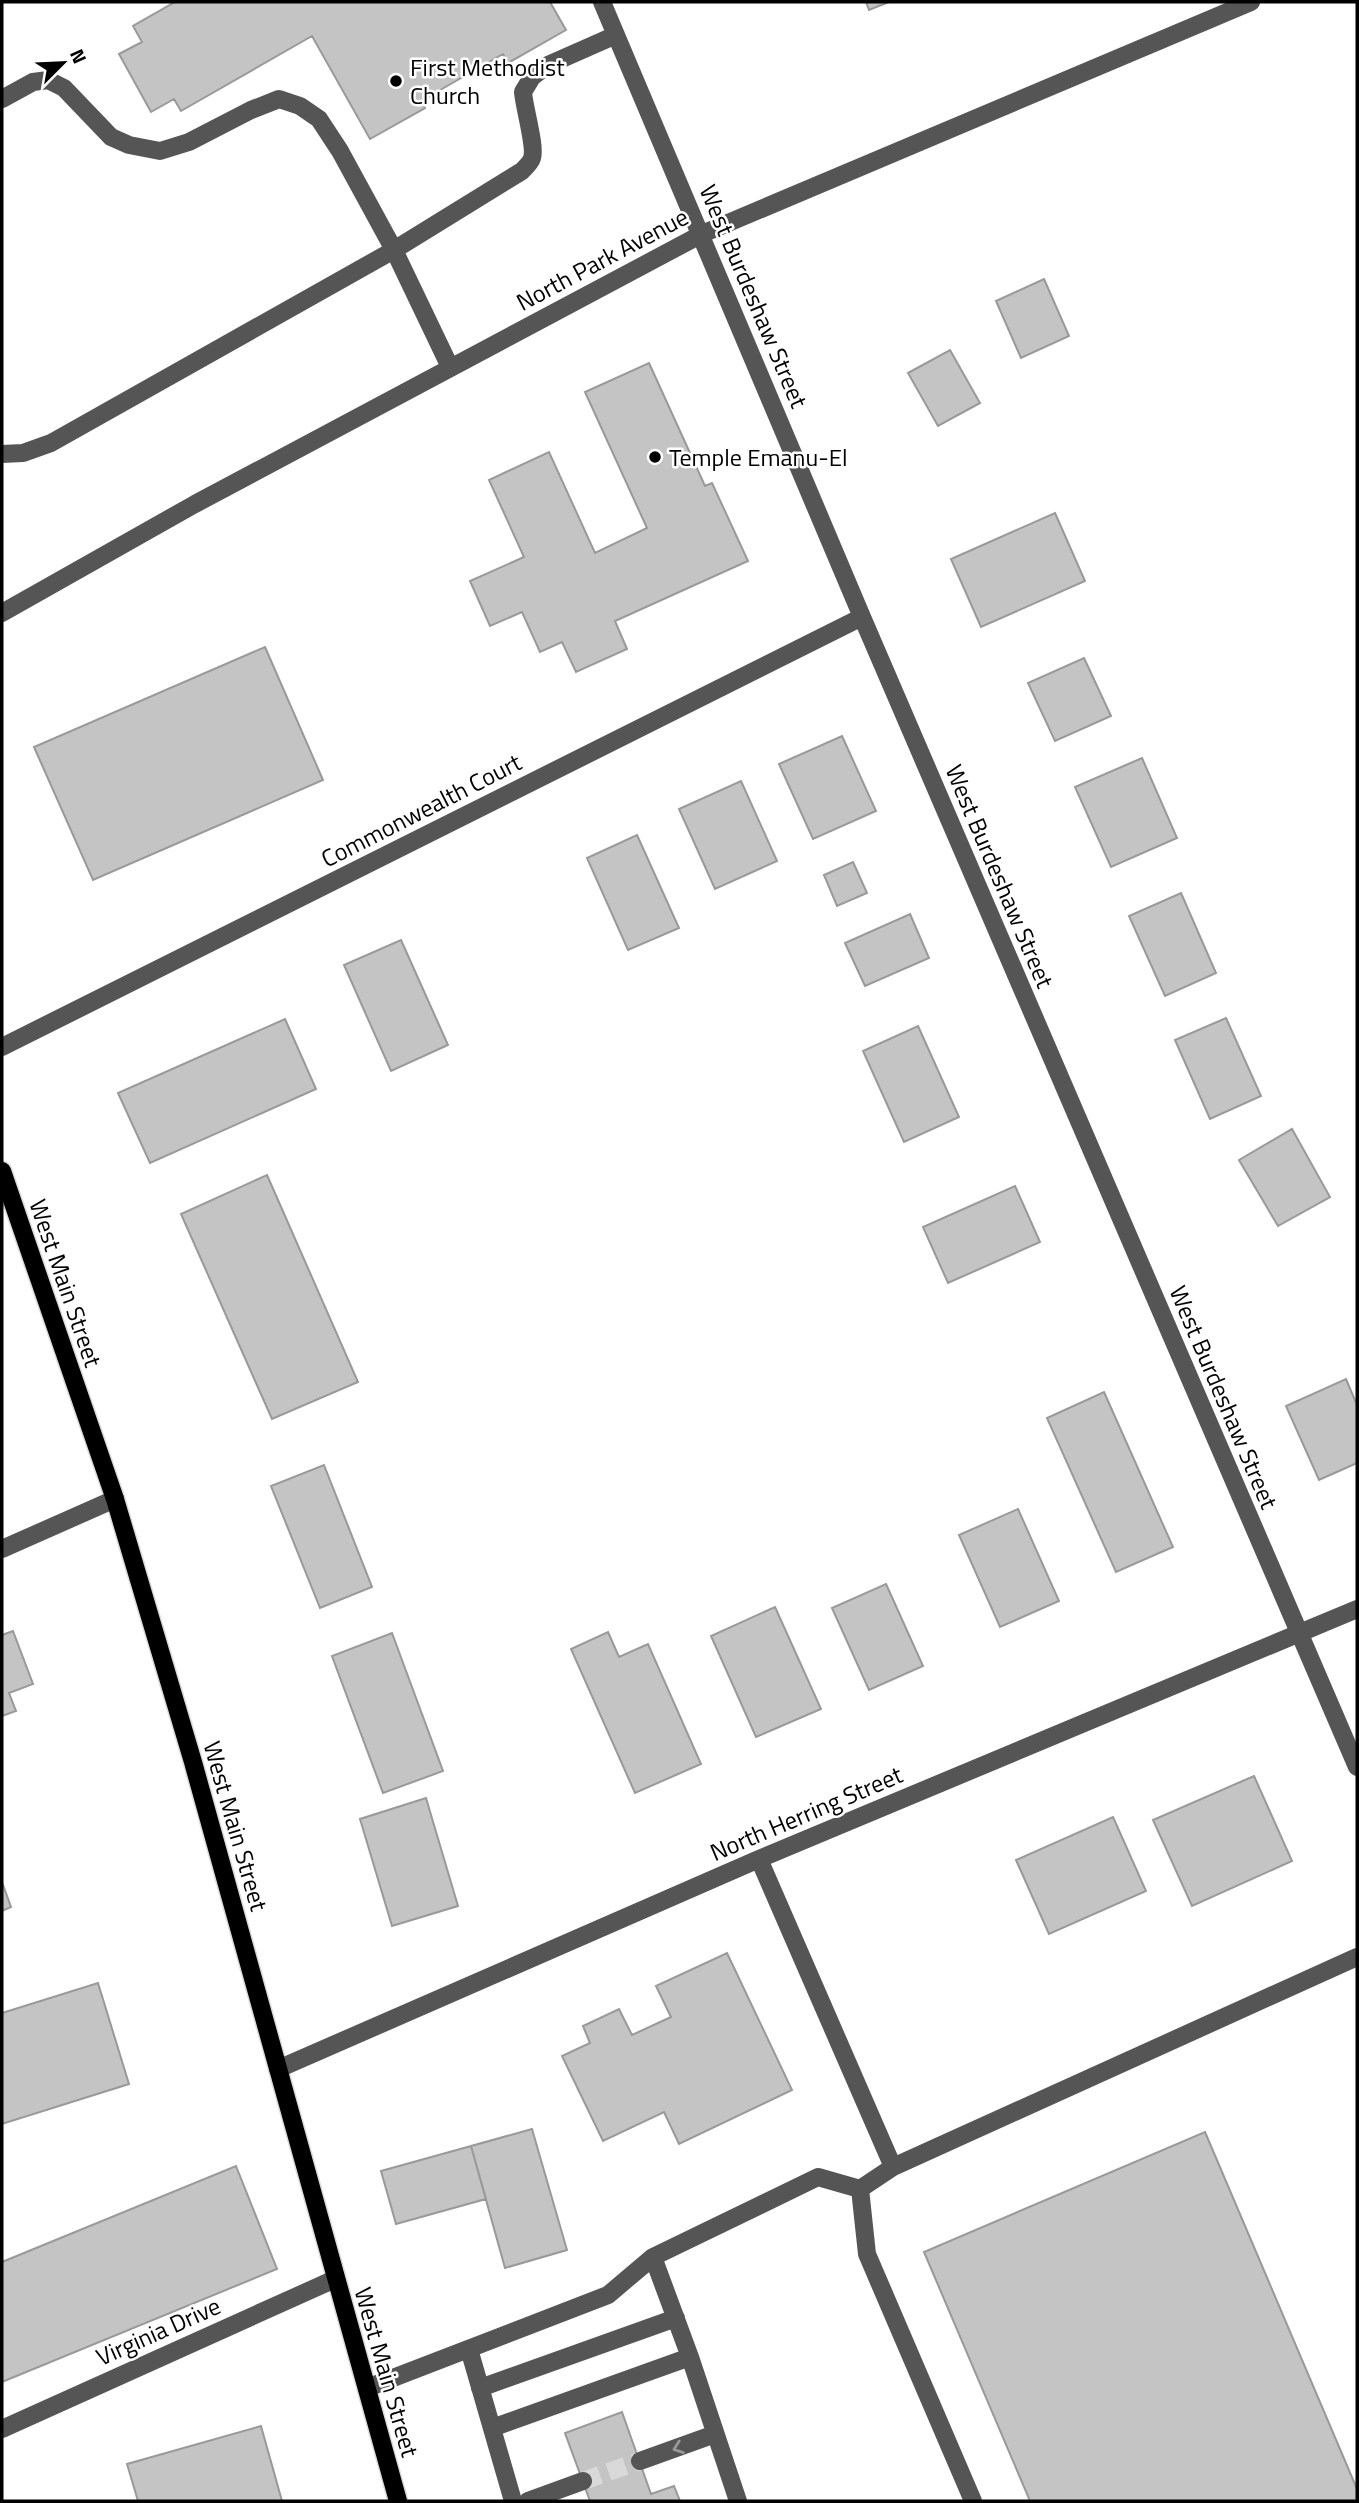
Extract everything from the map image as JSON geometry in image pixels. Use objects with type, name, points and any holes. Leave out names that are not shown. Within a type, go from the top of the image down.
[{"type":"main road","name":"West Main Street","points":[[2,1171],[115,1499],[192,1762],[398,2501]]},
{"type":"street","name":"West Burdeshaw Street","points":[[602,2],[862,617],[1357,1768]]},
{"type":"street","name":"North Park Avenue","points":[[2,614],[195,504],[702,234],[1251,2]]},
{"type":"street","points":[[2,454],[23,453],[51,443],[394,250],[522,171],[532,158],[533,144],[523,92],[532,77],[548,65],[616,35]]},
{"type":"street","points":[[2,99],[33,82],[48,80],[64,88],[111,137],[129,145],[160,151],[189,142],[251,110],[279,99],[300,106],[319,119],[340,151],[394,250],[450,367]]},
{"type":"street","name":"Commonwealth Court","points":[[2,1047],[862,617]]},
{"type":"street","points":[[2,1549],[115,1499]]},
{"type":"street","name":"North Herring Street","points":[[278,2068],[758,1859],[1357,1609]]},
{"type":"street","points":[[758,1859],[893,2167]]},
{"type":"street","points":[[366,2388],[608,2295],[653,2257],[818,2177],[860,2189],[893,2167],[1357,1957]]},
{"type":"street","points":[[860,2189],[867,2254],[974,2501]]},
{"type":"street","points":[[653,2257],[738,2501]]},
{"type":"street","name":"Virginia Drive","points":[[2,2429],[335,2279]]},
{"type":"street","points":[[480,2388],[676,2318]]},
{"type":"street","points":[[469,2349],[513,2501]]},
{"type":"street","points":[[492,2428],[690,2357]]},
{"type":"street","points":[[640,2462],[715,2434]]},
{"type":"street","points":[[528,2501],[583,2481]]},
{"type":"building","name":"First Methodist Church","points":[[175,2],[550,2],[566,30],[508,63],[503,54],[421,101],[425,108],[370,139],[312,36],[181,111],[174,99],[151,112],[119,54],[142,42],[133,26]]},
{"type":"building","points":[[866,2],[889,2],[869,10]]},
{"type":"building","points":[[1044,279],[1069,336],[1021,358],[996,301]]},
{"type":"building","points":[[950,350],[980,403],[938,426],[908,373]]},
{"type":"building","points":[[649,363],[705,486],[712,483],[748,561],[615,621],[627,649],[576,672],[562,642],[540,652],[522,612],[490,626],[470,581],[524,557],[489,480],[549,452],[595,553],[647,528],[585,392]]},
{"type":"building","points":[[1055,513],[1085,581],[981,627],[951,559]]},
{"type":"building","points":[[265,647],[323,780],[93,880],[34,747]]},
{"type":"building","points":[[1084,658],[1111,716],[1055,741],[1028,683]]},
{"type":"building","points":[[842,736],[876,811],[813,839],[779,764]]},
{"type":"building","points":[[1142,758],[1177,838],[1111,867],[1075,787]]},
{"type":"building","points":[[741,781],[777,861],[715,889],[679,809]]},
{"type":"building","points":[[637,835],[679,928],[628,950],[587,858]]},
{"type":"building","points":[[853,862],[867,893],[837,906],[824,875]]},
{"type":"building","points":[[1181,893],[1216,973],[1165,996],[1129,916]]},
{"type":"building","points":[[910,914],[929,958],[865,986],[845,943]]},
{"type":"building","points":[[401,940],[448,1045],[391,1071],[344,965]]},
{"type":"building","points":[[1226,1018],[1261,1096],[1210,1119],[1175,1040]]},
{"type":"building","points":[[285,1019],[316,1089],[150,1163],[118,1093]]},
{"type":"building","points":[[918,1026],[959,1117],[904,1142],[863,1051]]},
{"type":"building","points":[[1292,1129],[1330,1197],[1278,1226],[1239,1160]]},
{"type":"building","points":[[267,1175],[358,1382],[272,1419],[181,1214]]},
{"type":"building","points":[[1015,1186],[1040,1242],[948,1283],[923,1227]]},
{"type":"building","points":[[1346,1379],[1357,1405],[1357,1463],[1319,1480],[1286,1406]]},
{"type":"building","points":[[1104,1392],[1173,1547],[1116,1572],[1047,1418]]},
{"type":"building","points":[[324,1465],[372,1587],[320,1608],[271,1486]]},
{"type":"building","points":[[1018,1509],[1059,1601],[1000,1627],[959,1535]]},
{"type":"building","points":[[886,1584],[923,1666],[869,1690],[832,1608]]},
{"type":"building","points":[[775,1607],[821,1709],[756,1737],[711,1636]]},
{"type":"building","points":[[13,1631],[33,1684],[9,1693],[16,1711],[2,1716],[2,1635]]},
{"type":"building","points":[[608,1632],[619,1657],[648,1644],[701,1764],[635,1793],[571,1649]]},
{"type":"building","points":[[392,1633],[443,1771],[383,1793],[332,1656]]},
{"type":"building","points":[[1254,1776],[1292,1861],[1192,1906],[1153,1820]]},
{"type":"building","points":[[426,1798],[458,1906],[392,1926],[360,1819]]},
{"type":"building","points":[[1113,1817],[1146,1891],[1049,1934],[1016,1860]]},
{"type":"building","points":[[2,1882],[11,1907],[2,1911]]},
{"type":"building","points":[[727,1953],[792,2090],[679,2144],[664,2112],[603,2141],[562,2056],[590,2043],[583,2026],[619,2009],[632,2035],[671,2017],[656,1986]]},
{"type":"building","points":[[98,1983],[129,2084],[2,2124],[2,2013]]},
{"type":"building","points":[[532,2129],[567,2250],[505,2268],[471,2146]]},
{"type":"building","points":[[1205,2132],[1357,2489],[1357,2501],[1030,2501],[924,2252]]},
{"type":"building","points":[[471,2146],[486,2199],[396,2224],[381,2171]]},
{"type":"building","points":[[236,2166],[277,2269],[2,2382],[2,2262]]},
{"type":"building","points":[[622,2412],[651,2494],[674,2486],[680,2501],[590,2501],[565,2433]]},
{"type":"building","points":[[261,2426],[282,2501],[138,2501],[127,2464]]},
{"type":"tunnel","points":[[583,2481],[640,2461]]},
{"type":"place","name":"First Methodist Church","points":[[396,81]]},
{"type":"place","name":"Temple Emanu-El","points":[[655,457]]}]
